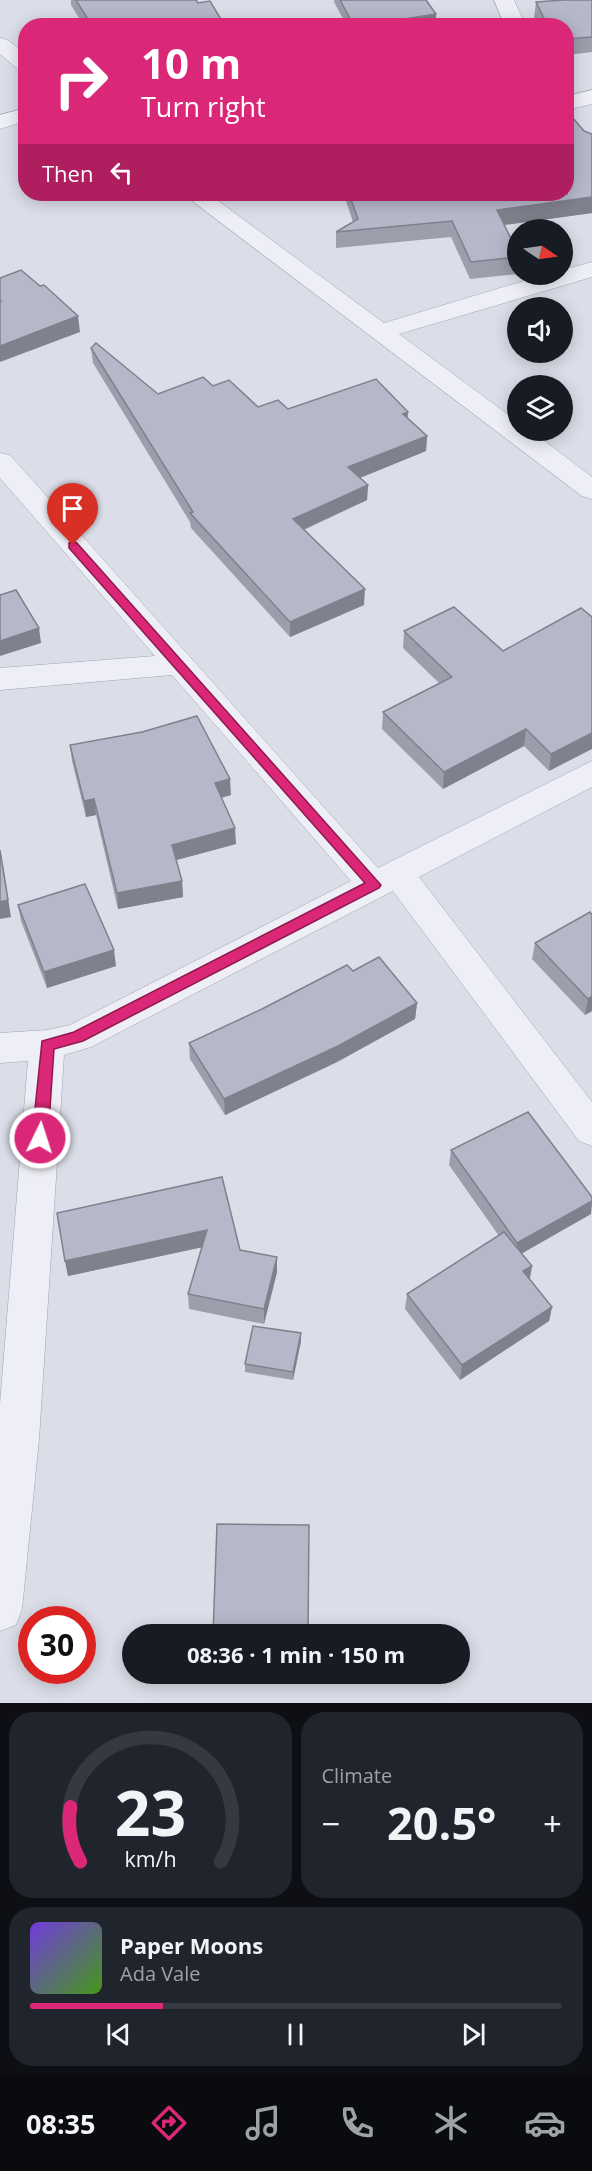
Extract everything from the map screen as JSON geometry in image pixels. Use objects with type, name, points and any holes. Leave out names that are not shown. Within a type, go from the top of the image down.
[{"type":"street","points":[[504,0],[512,18]]},
{"type":"street","points":[[0,44],[18,58]]},
{"type":"street","points":[[574,101],[592,97]]},
{"type":"street","points":[[0,122],[18,116]]},
{"type":"street","points":[[215,201],[379,332],[592,490]]},
{"type":"street","points":[[379,332],[592,269]]},
{"type":"street","points":[[0,462],[180,664],[386,879],[592,1130]]},
{"type":"street","points":[[0,680],[180,664]]},
{"type":"street","points":[[0,1048],[47,1045],[78,1037],[592,773]]},
{"type":"street","points":[[0,1609],[18,1440],[47,1045]]},
{"type":"building","points":[[76,0],[196,0],[198,3],[210,1],[220,18],[87,18]]},
{"type":"building","points":[[340,0],[426,0],[436,14],[411,18],[350,18]]},
{"type":"building","points":[[592,0],[592,37],[574,38],[574,18],[544,18],[536,2]]},
{"type":"building","points":[[574,119],[584,131],[592,134],[592,197],[574,199]]},
{"type":"building","points":[[352,201],[563,201],[497,210],[507,230],[507,258],[471,262],[452,221],[336,232],[358,219]]},
{"type":"building","points":[[21,270],[40,286],[44,285],[78,316],[0,346],[0,278]]},
{"type":"building","points":[[96,343],[158,394],[203,377],[213,386],[229,380],[258,407],[278,400],[288,409],[376,379],[408,412],[403,414],[427,436],[348,467],[368,485],[293,519],[365,589],[290,622],[190,513],[193,512],[91,348]]},
{"type":"building","points":[[16,590],[39,628],[0,641],[0,595]]},
{"type":"building","points":[[454,607],[503,651],[581,608],[592,617],[592,733],[551,754],[526,729],[444,772],[383,712],[452,677],[404,631]]},
{"type":"building","points":[[197,716],[230,779],[215,783],[235,828],[172,845],[182,881],[117,893],[94,799],[84,801],[70,745],[142,732]]},
{"type":"building","points":[[0,850],[8,900],[0,902]]},
{"type":"building","points":[[85,884],[114,950],[44,972],[18,905]]},
{"type":"building","points":[[590,912],[592,915],[592,996],[588,999],[535,943]]},
{"type":"building","points":[[379,957],[417,1003],[338,1046],[224,1099],[189,1043],[262,1009],[347,965],[353,971]]},
{"type":"building","points":[[528,1112],[592,1197],[592,1201],[517,1243],[451,1150]]},
{"type":"building","points":[[222,1177],[240,1250],[277,1257],[264,1309],[188,1294],[207,1230],[65,1261],[57,1213]]},
{"type":"building","points":[[504,1232],[532,1266],[523,1271],[552,1307],[462,1365],[407,1294]]},
{"type":"building","points":[[253,1326],[301,1333],[293,1372],[245,1364]]},
{"type":"building","points":[[217,1524],[309,1525],[308,1624],[213,1624]]},
{"type":"route","points":[[40,1138],[47,1045],[78,1037],[374,885],[73,545]]}]
